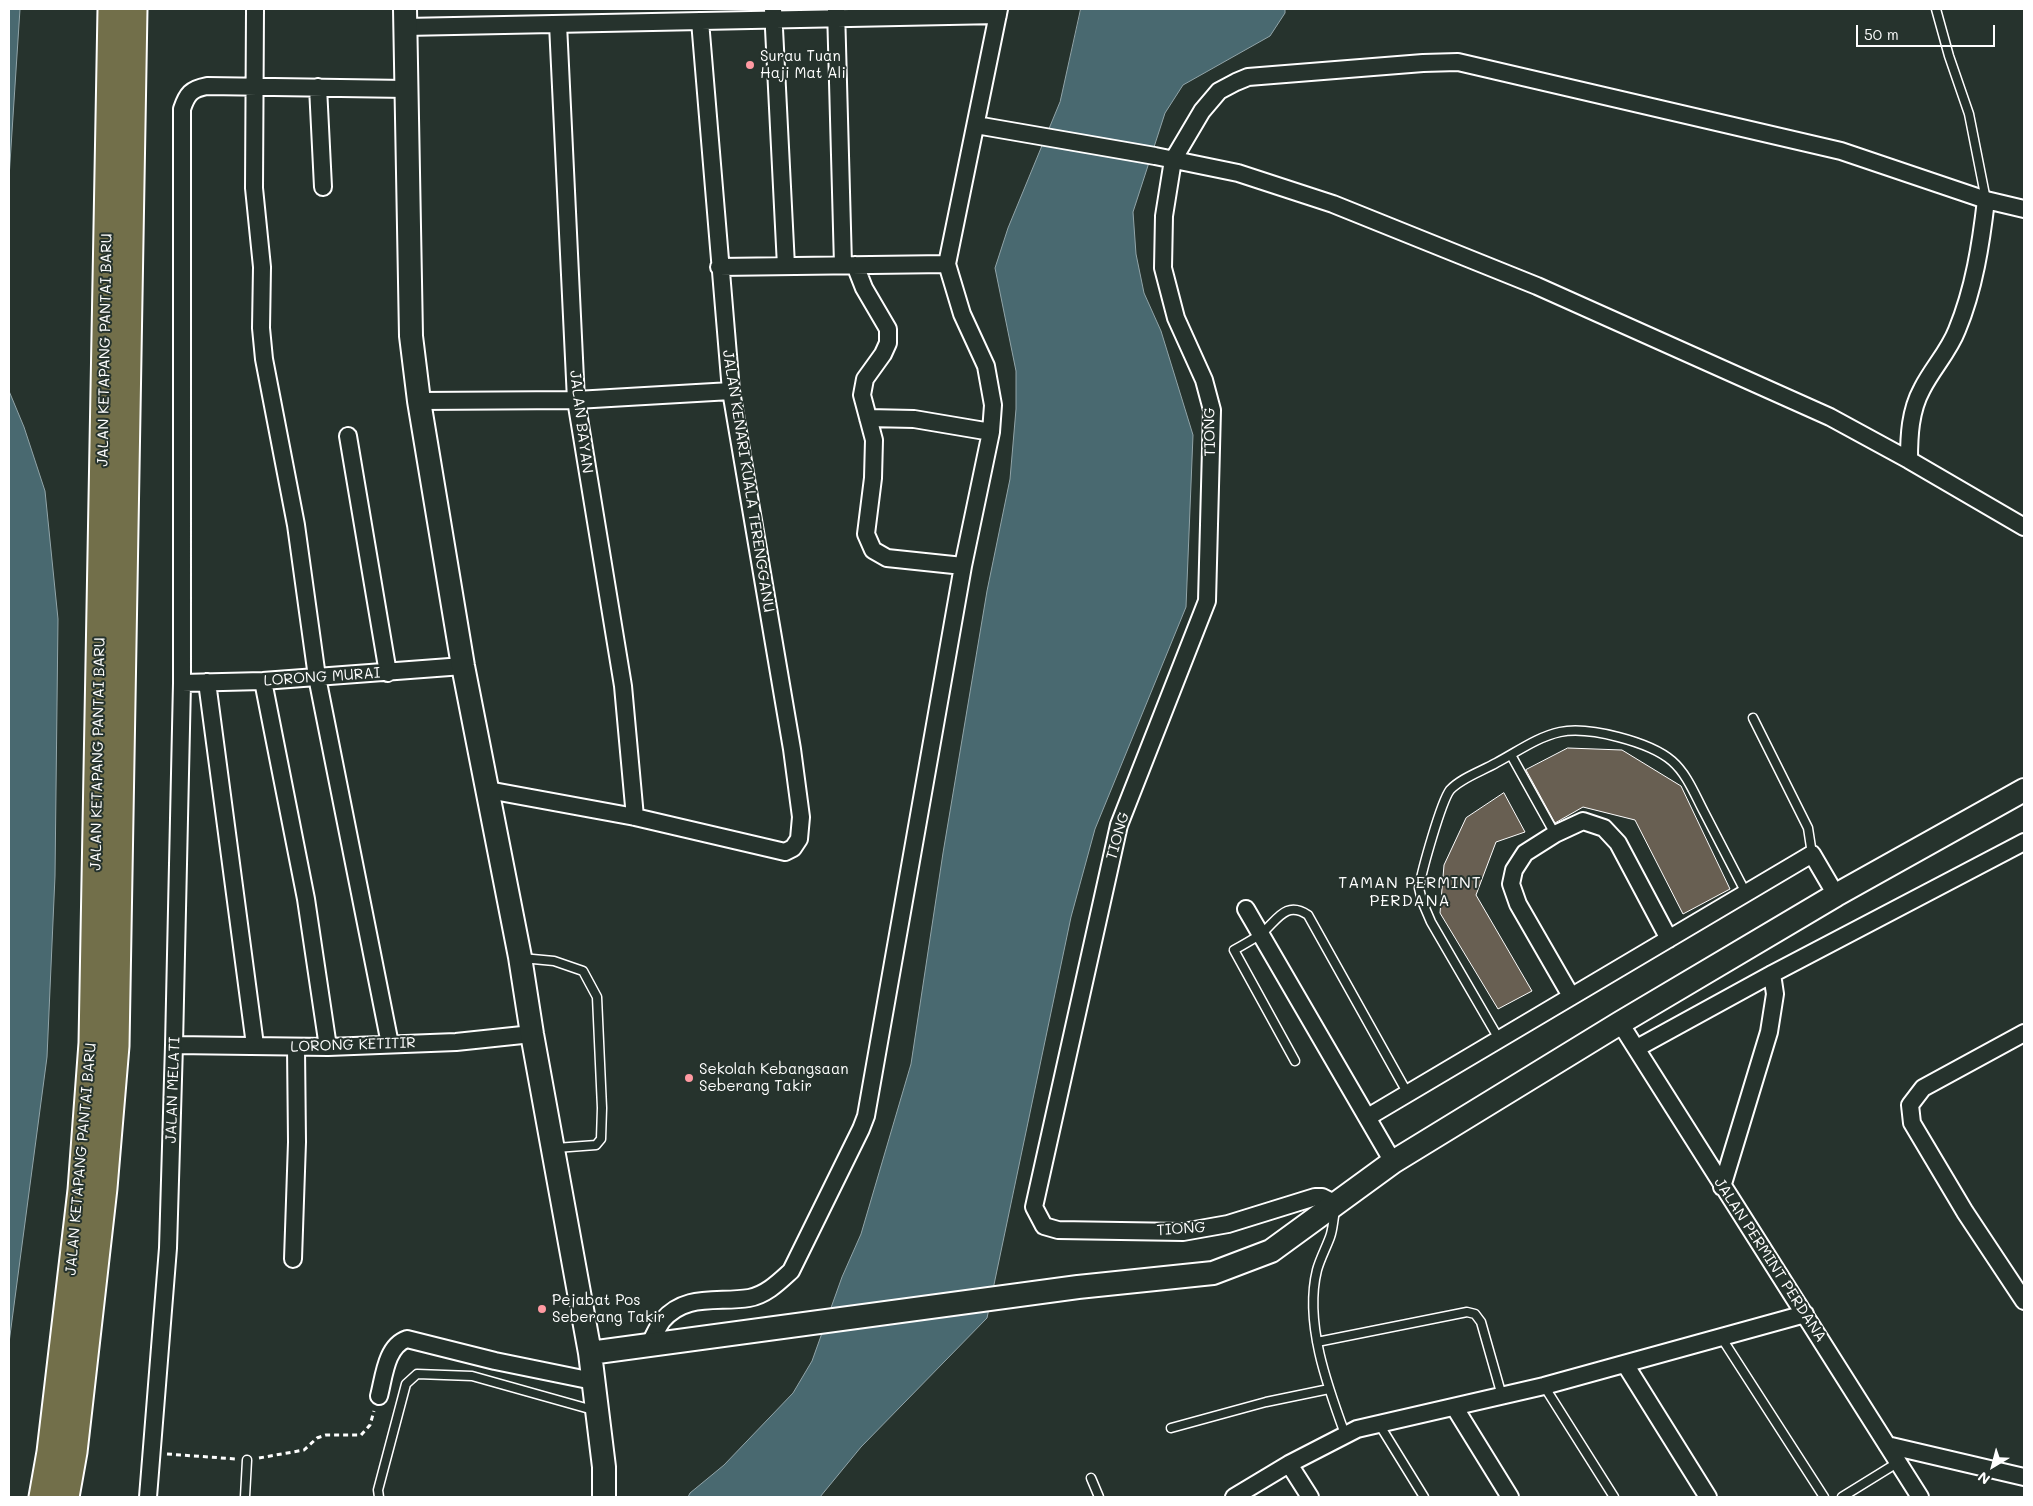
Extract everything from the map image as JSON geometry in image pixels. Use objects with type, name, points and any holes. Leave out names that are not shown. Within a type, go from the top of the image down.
[{"type":"main road","name":"JALAN KETAPANG PANTAI BARU","points":[[42,1497],[50,1452],[81,1190],[92,1043],[111,9]]},
{"type":"main road","name":"JALAN KETAPANG PANTAI BARU","points":[[66,1497],[74,1452],[104,1188],[116,1046],[134,9]]},
{"type":"street","points":[[255,9],[254,188],[262,268],[264,359],[296,526],[317,677],[390,1044]]},
{"type":"street","points":[[604,1497],[604,1467],[590,1353],[552,1148],[520,957],[463,666],[419,401],[411,336],[405,18],[558,24],[700,21],[773,14],[998,12],[947,264],[962,314],[986,366],[993,405],[991,432],[963,566],[866,1116],[791,1271],[772,1288],[750,1298],[692,1301],[676,1308],[662,1322],[649,1345]]},
{"type":"street","points":[[773,14],[786,266]]},
{"type":"street","points":[[836,14],[849,265],[888,329],[888,343],[883,354],[865,379],[862,395],[874,440],[873,478],[866,534],[873,550],[887,558],[963,566]]},
{"type":"street","name":"JALAN KENARI KUALA TERENGGANU","points":[[635,817],[785,852],[793,848],[799,839],[801,817],[792,750],[731,391],[719,268],[700,21]]},
{"type":"street","name":"JALAN BAYAN","points":[[558,24],[576,400],[623,686],[635,817]]},
{"type":"street","points":[[1173,160],[1202,111],[1219,91],[1242,79],[1264,74],[1450,62],[1515,74],[1841,151],[1986,200],[2024,209]]},
{"type":"street","name":"JALAN MELATI","points":[[148,1497],[168,1248],[174,1045],[182,683],[182,109],[187,95],[195,88],[207,86],[255,86]]},
{"type":"street","points":[[255,86],[407,89]]},
{"type":"street","points":[[318,87],[323,187]]},
{"type":"street","points":[[976,125],[1155,156],[1238,173],[1332,204],[1520,279],[1830,416],[2024,528]]},
{"type":"street","name":"TIONG","points":[[1173,160],[1164,216],[1163,268],[1176,318],[1204,380],[1212,410],[1207,602],[1118,825],[1034,1207],[1044,1226],[1058,1230],[1183,1232],[1228,1224],[1315,1197],[1322,1197],[1336,1204]]},
{"type":"street","points":[[1909,460],[1909,435],[1921,390],[1957,331],[1970,290],[1980,246],[1986,200]]},
{"type":"street","points":[[719,268],[947,264]]},
{"type":"street","points":[[419,401],[576,400],[731,391]]},
{"type":"street","points":[[868,418],[914,419],[991,432]]},
{"type":"street","points":[[348,436],[388,673]]},
{"type":"street","name":"LORONG MURAI","points":[[182,683],[262,681],[463,666]]},
{"type":"street","points":[[262,681],[306,899],[328,1047]]},
{"type":"street","points":[[207,682],[255,1045]]},
{"type":"street","points":[[488,790],[635,817]]},
{"type":"street","points":[[590,1353],[1078,1287],[1213,1273],[1271,1251],[1393,1162],[1620,1023],[1836,895],[2024,790]]},
{"type":"street","points":[[1571,996],[1518,904],[1511,884],[1514,870],[1525,853],[1555,834],[1582,821],[1604,828],[1618,843],[1669,939]]},
{"type":"street","points":[[1637,1048],[1772,974],[2024,842]]},
{"type":"street","points":[[1368,1117],[1812,854],[1836,895]]},
{"type":"street","points":[[1246,909],[1393,1162]]},
{"type":"street","points":[[1722,1187],[1769,1032],[1775,994],[1772,974]]},
{"type":"street","name":"JALAN PERMINT PERDANA","points":[[1620,1023],[1722,1187],[1805,1314],[1920,1497]]},
{"type":"street","points":[[2024,1033],[1922,1088],[1910,1105],[1912,1123],[1965,1212],[2024,1302]]},
{"type":"street","name":"LORONG KETITIR","points":[[174,1045],[255,1045],[296,1048],[456,1042],[532,1034]]},
{"type":"street","points":[[293,1259],[297,1142],[296,1048]]},
{"type":"street","points":[[1234,1497],[1289,1464],[1357,1429],[1544,1386],[1805,1314]]},
{"type":"street","points":[[378,1396],[392,1351],[400,1341],[407,1338],[495,1361],[593,1381]]},
{"type":"street","points":[[1625,1364],[1708,1497]]},
{"type":"street","points":[[1455,1408],[1510,1497]]},
{"type":"street","points":[[1887,1445],[2024,1477]]},
{"type":"street","points":[[1289,1464],[1310,1497]]},
{"type":"lane","points":[[1936,9],[1949,56],[1969,114],[1986,200]]},
{"type":"lane","points":[[1753,718],[1808,828],[1812,854]]},
{"type":"lane","points":[[1499,1039],[1431,922],[1419,888],[1438,821],[1450,791],[1463,781],[1550,734],[1575,731],[1606,735],[1652,748],[1678,767],[1690,786],[1746,893]]},
{"type":"lane","points":[[1511,756],[1555,834]]},
{"type":"lane","points":[[1295,1061],[1234,950],[1260,934],[1285,911],[1300,909],[1308,915],[1408,1094]]},
{"type":"lane","points":[[520,957],[554,961],[583,971],[597,996],[602,1108],[601,1139],[596,1145],[552,1148]]},
{"type":"lane","points":[[1336,1204],[1330,1236],[1317,1269],[1313,1294],[1317,1342],[1329,1389],[1345,1434]]},
{"type":"lane","points":[[1317,1342],[1467,1312],[1475,1314],[1481,1322],[1502,1396]]},
{"type":"lane","points":[[1721,1337],[1824,1497]]},
{"type":"lane","points":[[379,1497],[378,1490],[406,1384],[417,1374],[472,1376],[598,1411]]},
{"type":"lane","points":[[1544,1386],[1614,1497]]},
{"type":"lane","points":[[1171,1428],[1266,1402],[1329,1389]]},
{"type":"lane","points":[[1379,1424],[1424,1497]]},
{"type":"lane","points":[[245,1497],[247,1460]]},
{"type":"lane","points":[[1842,1497],[1898,1463]]},
{"type":"lane","points":[[1091,1478],[1099,1497]]},
{"type":"path","points":[[152,1453],[247,1460],[304,1450],[317,1438],[326,1435],[361,1435],[370,1425],[378,1396]]},
{"type":"water","points":[[9,9],[20,9],[9,178]]},
{"type":"water","points":[[1081,9],[1285,9],[1285,13],[1270,36],[1183,85],[1165,113],[1133,212],[1136,254],[1144,293],[1161,331],[1193,435],[1186,607],[1095,829],[1071,917],[987,1318],[861,1447],[820,1497],[688,1497],[690,1493],[724,1465],[793,1393],[812,1361],[842,1277],[861,1234],[911,1064],[943,853],[987,591],[1010,479],[1016,409],[1016,371],[995,268],[1008,228],[1060,102]]},
{"type":"water","points":[[9,391],[24,427],[45,491],[58,619],[55,876],[47,1057],[9,1343]]},
{"type":"building","points":[[1568,748],[1622,750],[1681,786],[1730,889],[1683,914],[1635,820],[1583,807],[1555,823],[1526,770]]},
{"type":"building","points":[[1504,793],[1525,832],[1496,842],[1476,895],[1532,991],[1498,1009],[1440,913],[1444,865],[1466,818]]},
{"type":"place","name":"Surau Tuan Haji Mat Ali","points":[[750,65]]},
{"type":"place","name":"Sekolah Kebangsaan Seberang Takir","points":[[689,1078]]},
{"type":"place","name":"Pejabat Pos Seberang Takir","points":[[542,1309]]},
{"type":"district","name":"TAMAN PERMINT PERDANA","points":[[1410,892]]}]
